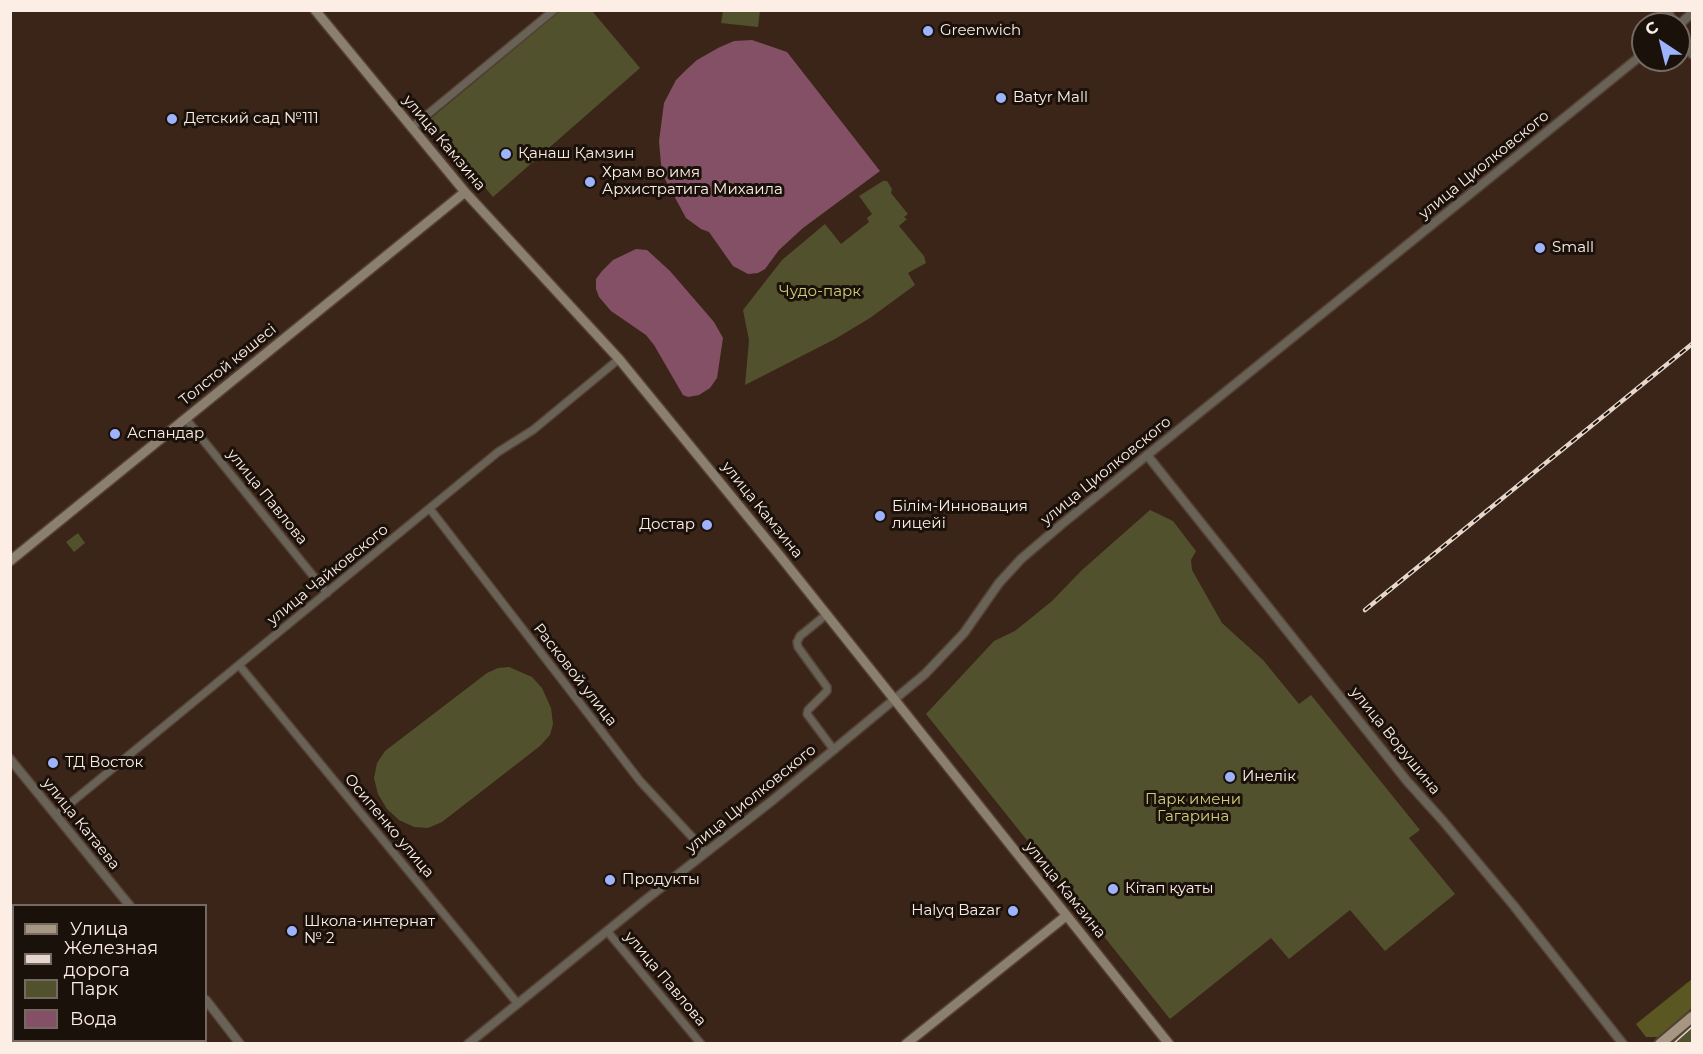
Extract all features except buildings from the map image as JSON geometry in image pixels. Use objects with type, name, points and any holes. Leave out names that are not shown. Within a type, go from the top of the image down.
[{"type":"main road","name":"улица Камзина","points":[[315,10],[465,192],[619,359],[827,614],[1169,1044]]},
{"type":"main road","name":"Толстой көшесі","points":[[10,561],[465,192]]},
{"type":"main road","points":[[906,1044],[1066,916]]},
{"type":"main road","points":[[1660,1044],[1692,1017]]},
{"type":"street","points":[[411,128],[554,10]]},
{"type":"street","name":"улица Циолковского","points":[[468,1044],[895,700],[949,650],[1021,559],[1631,64]]},
{"type":"street","name":"улица Чайковского","points":[[56,815],[498,452],[533,430],[619,359]]},
{"type":"street","name":"улица Павлова","points":[[186,419],[327,592]]},
{"type":"street","name":"улица Ворушина","points":[[1147,455],[1407,781],[1443,820],[1623,1044]]},
{"type":"street","name":"Расковой улица","points":[[430,509],[640,781],[706,852]]},
{"type":"street","points":[[827,614],[800,636],[797,642],[798,647],[827,687],[827,691],[808,710],[807,714],[834,750]]},
{"type":"street","name":"Осипенко улица","points":[[239,665],[518,1004]]},
{"type":"street","name":"улица Катаева","points":[[10,759],[128,904]]},
{"type":"street","name":"улица Павлова","points":[[607,932],[702,1044]]},
{"type":"street","points":[[207,1001],[240,1044]]},
{"type":"green space","points":[[560,11],[592,11],[640,68],[493,197],[429,120]]},
{"type":"green space","points":[[723,11],[760,11],[758,27],[721,23]]},
{"type":"green space","name":"Чудо-парк","points":[[883,181],[887,181],[892,189],[891,193],[908,214],[904,217],[907,219],[899,226],[924,256],[926,263],[908,273],[915,285],[870,318],[835,339],[745,385],[749,340],[743,310],[782,260],[825,224],[841,244],[869,222],[867,218],[872,214],[859,196]]},
{"type":"green space","name":"Парк имени Гагарина","points":[[1150,510],[1173,521],[1196,551],[1191,560],[1192,570],[1222,623],[1263,660],[1299,704],[1311,695],[1420,830],[1409,838],[1455,894],[1385,951],[1350,910],[1289,959],[1271,938],[1170,1019],[926,714],[994,641],[1015,631],[1052,601],[1082,570]]},
{"type":"green space","points":[[78,533],[85,543],[74,552],[66,542]]},
{"type":"green space","points":[[509,667],[532,677],[542,688],[551,708],[553,724],[550,735],[540,746],[442,822],[428,828],[414,827],[399,820],[387,809],[378,794],[374,778],[377,763],[385,751],[487,673],[498,668]]},
{"type":"green space","points":[[1692,1021],[1692,1043],[1668,1044]]},
{"type":"shaded area","points":[[1692,979],[1692,1008],[1658,1037],[1646,1037],[1636,1024]]},
{"type":"water","points":[[752,40],[787,52],[880,171],[803,228],[779,250],[765,269],[758,273],[748,274],[733,266],[709,232],[686,218],[665,179],[659,141],[664,103],[676,80],[697,60],[718,48],[734,41]]},
{"type":"water","points":[[636,249],[647,250],[670,271],[714,322],[723,338],[717,378],[710,388],[699,395],[688,397],[683,395],[646,335],[611,311],[599,297],[596,279],[602,271],[613,260]]},
{"type":"tram line","points":[[1673,1044],[1692,1027]]},
{"type":"railway","points":[[1365,610],[1692,344]]},
{"type":"place","name":"Greenwich","points":[[928,31]]},
{"type":"place","name":"Batyr Mall","points":[[1001,98]]},
{"type":"place","name":"Детский сад №111","points":[[172,119]]},
{"type":"place","name":"Қанаш Қамзин","points":[[506,154]]},
{"type":"place","name":"Храм во имя Архистратига Михаила","points":[[590,182]]},
{"type":"place","name":"Small","points":[[1540,248]]},
{"type":"place","name":"Аспандар","points":[[115,434]]},
{"type":"place","name":"Білім-Инновация лицейі","points":[[880,516]]},
{"type":"place","name":"Достар","points":[[707,525]]},
{"type":"place","name":"ТД Восток","points":[[53,763]]},
{"type":"place","name":"Инелік","points":[[1230,777]]},
{"type":"place","name":"Продукты","points":[[610,880]]},
{"type":"place","name":"Кітап қуаты","points":[[1113,889]]},
{"type":"place","name":"Halyq Bazar","points":[[1013,911]]},
{"type":"place","name":"Школа-интернат № 2","points":[[292,931]]}]
